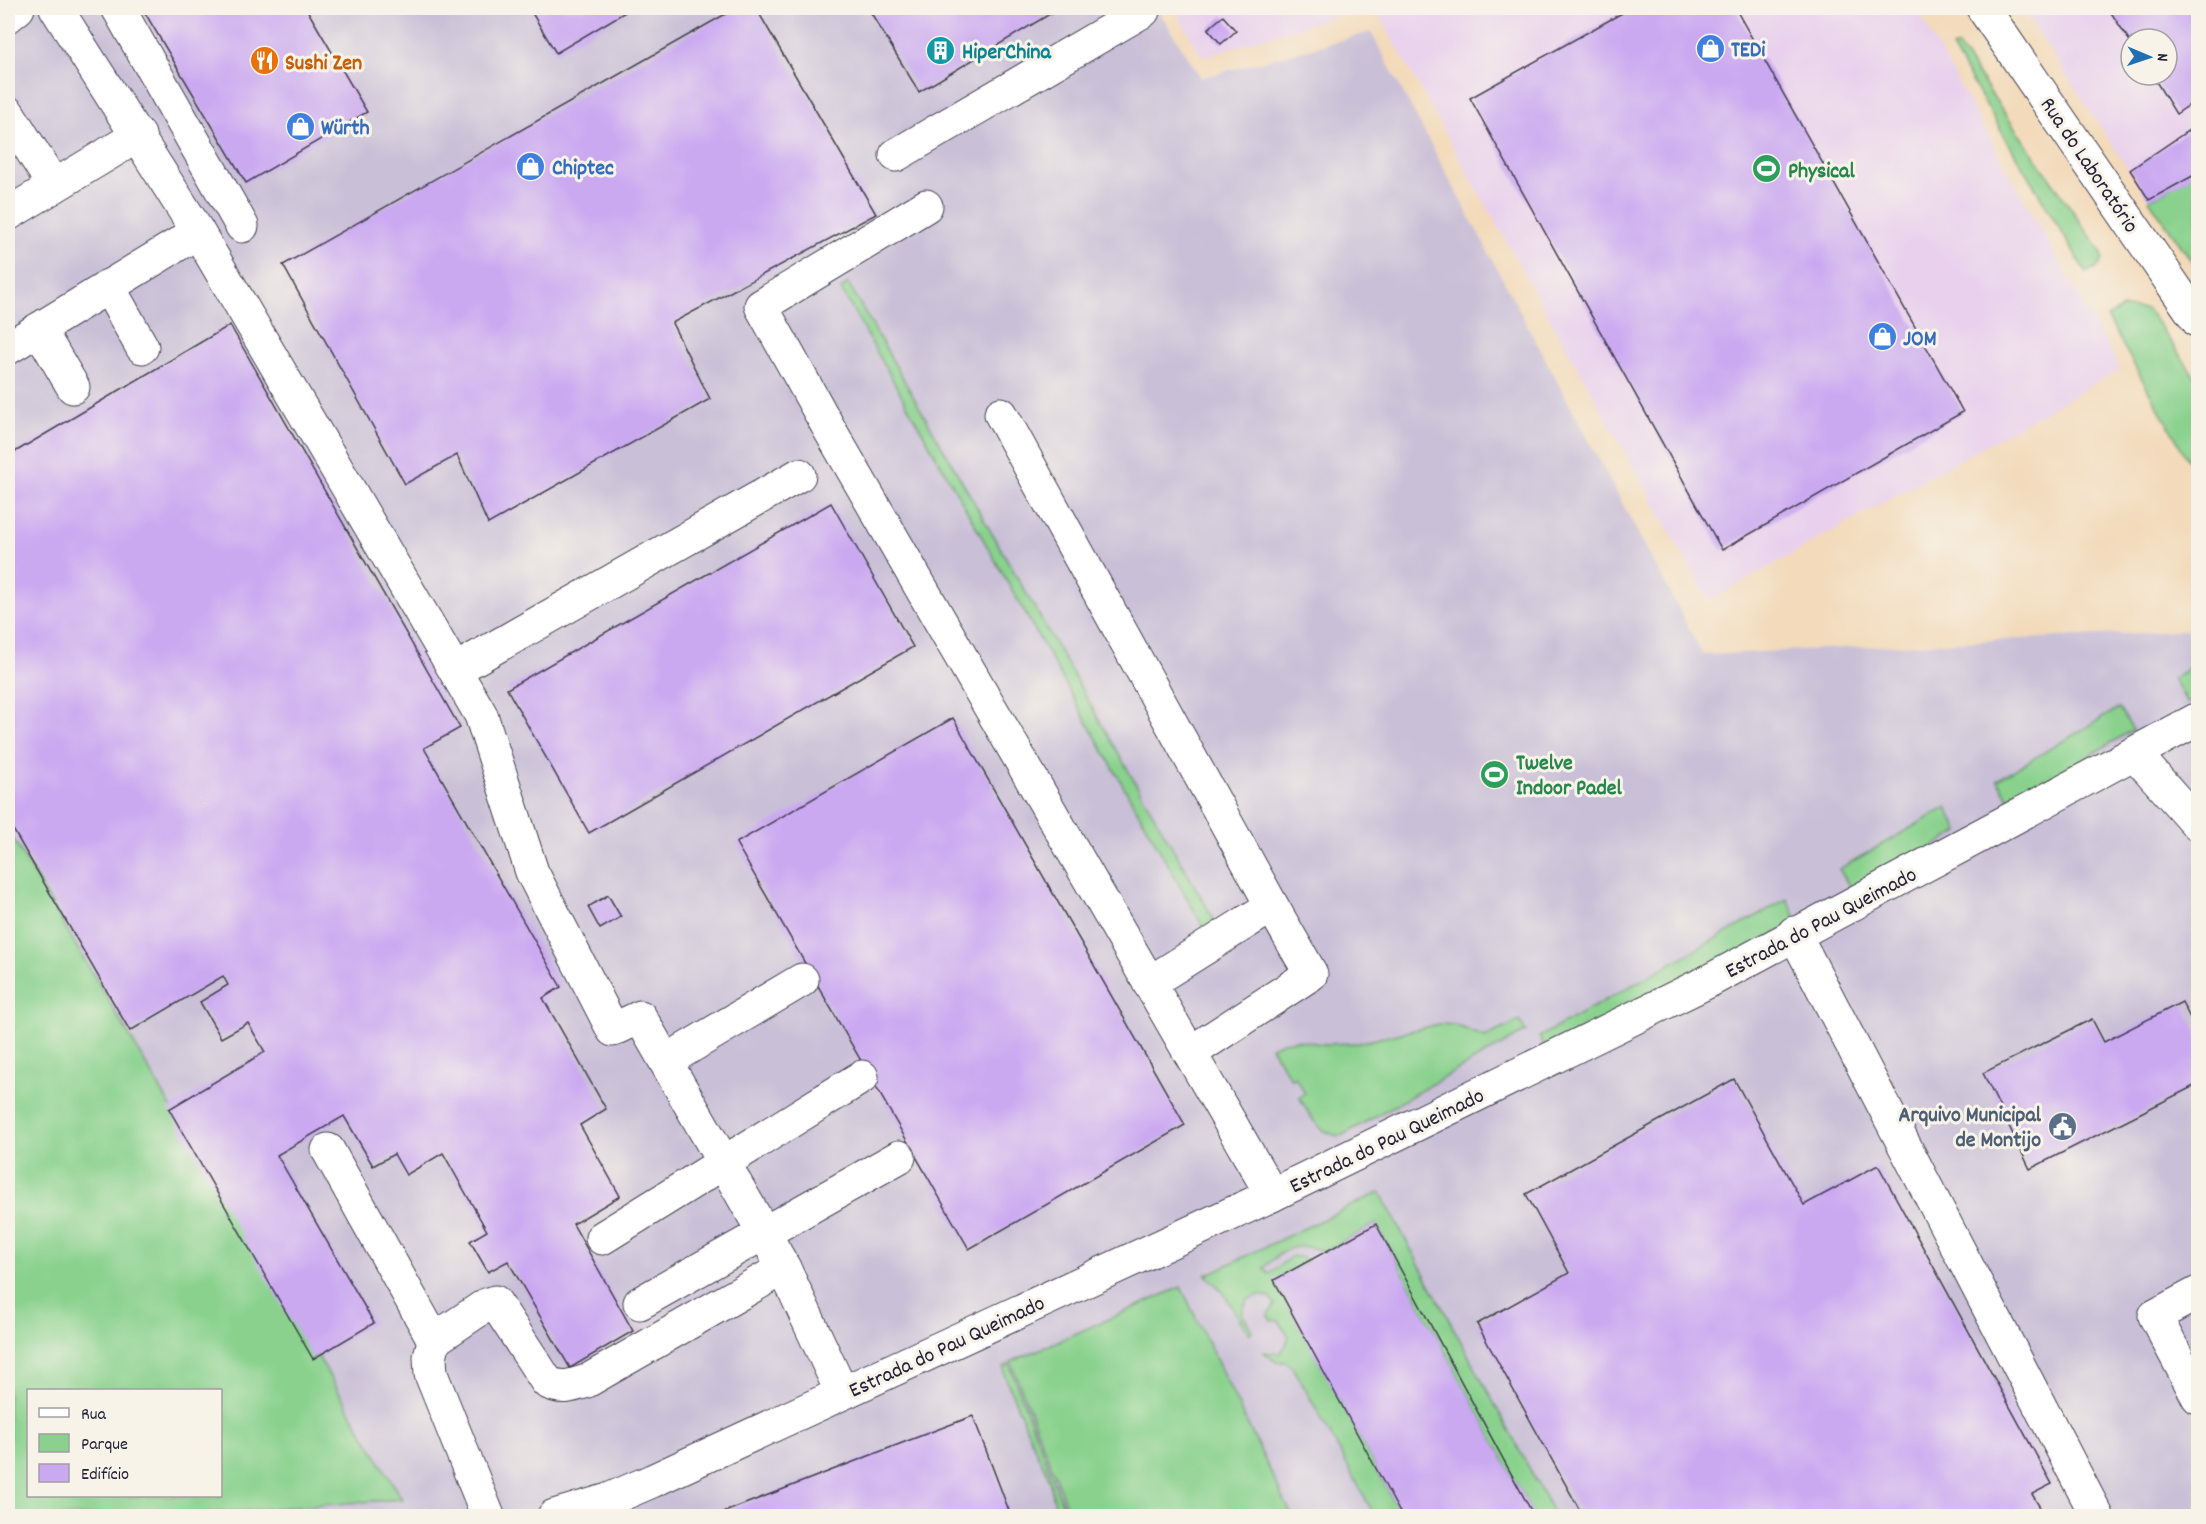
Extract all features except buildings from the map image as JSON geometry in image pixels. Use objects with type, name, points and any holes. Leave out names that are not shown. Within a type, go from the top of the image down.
[{"type":"street","points":[[8,15],[18,8]]},
{"type":"street","points":[[56,8],[139,135],[198,232],[481,715],[532,872],[613,1030],[640,1017],[784,1268],[842,1393]]},
{"type":"street","points":[[118,8],[242,226]]},
{"type":"street","points":[[896,155],[1143,11],[1141,8]]},
{"type":"street","name":"Rua do Laboratório","points":[[1983,8],[2199,321]]},
{"type":"street","points":[[8,113],[54,186]]},
{"type":"street","points":[[8,214],[139,135]]},
{"type":"street","points":[[926,206],[761,306],[1272,1195]]},
{"type":"street","points":[[8,348],[198,232]]},
{"type":"street","points":[[108,286],[142,347]]},
{"type":"street","points":[[39,329],[73,387]]},
{"type":"street","points":[[1001,414],[1311,975],[1190,1053]]},
{"type":"street","points":[[455,670],[799,476]]},
{"type":"street","name":"Estrada do Pau Queimado","points":[[554,1516],[608,1500],[1272,1195],[1707,982],[1794,933],[2199,719]]},
{"type":"street","points":[[2135,754],[2199,825]]},
{"type":"street","points":[[1149,983],[1272,906]]},
{"type":"street","points":[[1794,933],[2097,1516]]},
{"type":"street","points":[[666,1061],[802,980]]},
{"type":"street","points":[[602,1238],[862,1077]]},
{"type":"street","points":[[328,1150],[434,1340],[430,1357],[431,1374],[488,1516]]},
{"type":"street","points":[[640,1303],[899,1157]]},
{"type":"street","points":[[434,1340],[486,1305],[495,1302],[547,1382],[557,1388],[571,1386],[587,1381],[784,1268]]},
{"type":"street","points":[[2199,1293],[2155,1316],[2199,1397]]},
{"type":"shaded area","points":[[8,8],[1157,8],[1201,78],[1371,32],[1703,655],[2198,630],[2198,1516],[8,1516]]},
{"type":"shaded area","points":[[1174,8],[1362,8],[1202,57]]},
{"type":"shaded area","points":[[1375,8],[1916,8],[2120,369],[1709,601]]},
{"type":"shaded area","points":[[2022,8],[2198,8],[2198,173],[2149,200]]},
{"type":"green space","points":[[1958,46],[2102,253],[2103,259],[2099,266],[2086,273],[1952,48]]},
{"type":"green space","points":[[2198,172],[2198,270],[2149,200]]},
{"type":"green space","points":[[848,283],[1213,918],[1214,929],[1208,935],[841,289]]},
{"type":"green space","points":[[2123,308],[2146,309],[2198,381],[2198,478],[2107,317]]},
{"type":"green space","points":[[2198,663],[2198,697],[2187,703],[2173,678]]},
{"type":"green space","points":[[2119,708],[2133,730],[2011,802],[1997,780]]},
{"type":"green space","points":[[1947,807],[1959,832],[1853,892],[1839,869]]},
{"type":"green space","points":[[8,830],[402,1499],[171,1516],[8,1516]]},
{"type":"green space","points":[[1787,899],[1798,922],[1546,1048],[1539,1037]]},
{"type":"green space","points":[[1519,1021],[1526,1031],[1341,1136],[1326,1132],[1311,1117],[1299,1097],[1305,1093],[1295,1077],[1291,1079],[1271,1047],[1297,1040],[1321,1044],[1359,1043],[1439,1024],[1455,1025],[1485,1037]]},
{"type":"green space","points":[[1380,1192],[1555,1516],[1534,1516],[1376,1224],[1324,1252],[1307,1247],[1291,1248],[1270,1261],[1264,1268],[1269,1274],[1292,1256],[1308,1261],[1275,1280],[1399,1511],[1389,1516],[1375,1516],[1297,1374],[1287,1362],[1276,1362],[1264,1352],[1279,1354],[1286,1346],[1289,1336],[1279,1321],[1271,1320],[1268,1315],[1275,1305],[1269,1297],[1259,1295],[1247,1300],[1242,1313],[1252,1331],[1249,1334],[1223,1292],[1206,1275]]},
{"type":"green space","points":[[1181,1287],[1292,1516],[1070,1516],[1011,1362]]},
{"type":"green space","points":[[1009,1364],[1067,1516],[1061,1516],[1056,1508],[1047,1472],[1038,1456],[1004,1374],[1004,1367]]},
{"type":"place","name":"TEDi","points":[[1710,48]]},
{"type":"place","name":"HiperChina","points":[[941,50]]},
{"type":"place","name":"Sushi Zen","points":[[264,61]]},
{"type":"place","name":"Würth","points":[[300,126]]},
{"type":"place","name":"Chiptec","points":[[531,166]]},
{"type":"place","name":"Physical","points":[[1767,169]]},
{"type":"place","name":"JOM","points":[[1882,337]]},
{"type":"place","name":"Twelve Indoor Padel","points":[[1495,774]]},
{"type":"place","name":"Arquivo Municipal de Montijo","points":[[2062,1126]]}]
